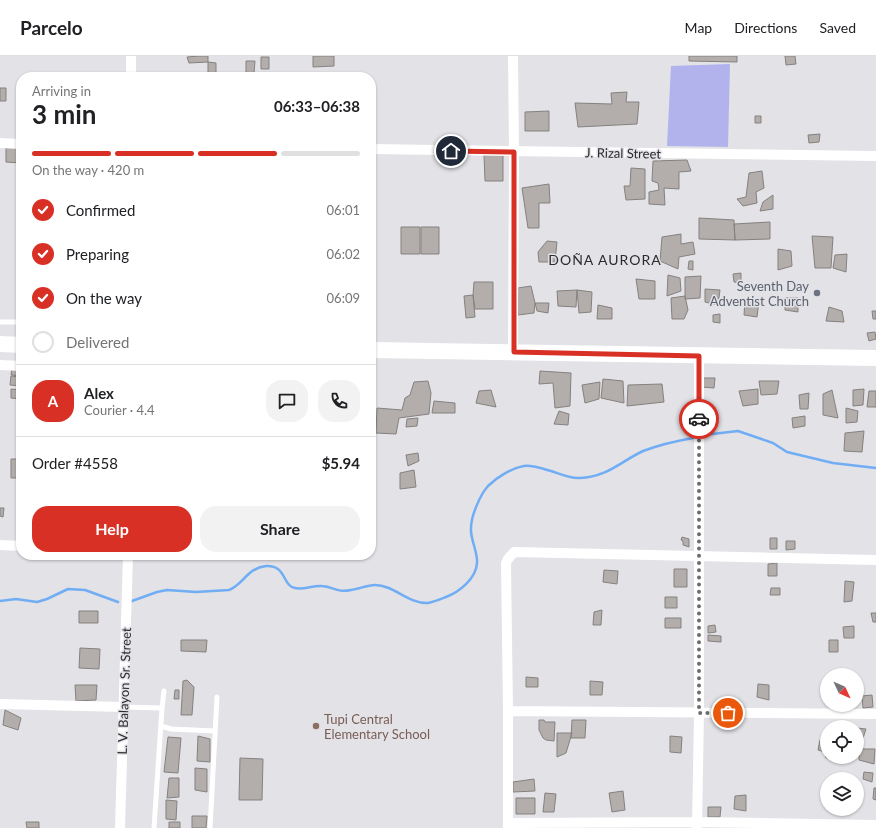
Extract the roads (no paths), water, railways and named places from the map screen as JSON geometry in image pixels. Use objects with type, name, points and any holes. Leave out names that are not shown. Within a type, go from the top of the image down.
[{"type":"highway","points":[[0,344],[16,345]]},
{"type":"highway","points":[[376,350],[876,358]]},
{"type":"street","points":[[131,56],[131,72]]},
{"type":"street","points":[[513,56],[514,352]]},
{"type":"street","points":[[0,143],[16,144]]},
{"type":"street","name":"J. Rizal Street","points":[[376,149],[876,156]]},
{"type":"street","points":[[697,825],[699,713],[699,356]]},
{"type":"street","points":[[0,365],[16,366]]},
{"type":"street","points":[[0,545],[16,546]]},
{"type":"street","points":[[876,560],[514,552],[506,563],[508,825],[876,825]]},
{"type":"street","name":"L. V. Balayon Sr. Street","points":[[120,828],[128,560]]},
{"type":"street","points":[[0,704],[123,707]]},
{"type":"street","points":[[508,711],[876,714]]},
{"type":"lane","points":[[0,322],[16,322]]},
{"type":"lane","points":[[154,828],[164,691]]},
{"type":"lane","points":[[210,828],[217,697]]},
{"type":"lane","points":[[123,707],[162,708]]},
{"type":"lane","points":[[161,726],[171,729],[215,731]]},
{"type":"waterway","points":[[704,435],[738,431],[773,443],[787,452],[833,463],[876,468]]},
{"type":"waterway","points":[[132,601],[167,590],[196,592],[229,590],[254,570],[266,566],[278,569],[288,584],[295,588],[322,586],[346,591],[375,585],[388,588],[414,601],[421,603],[433,602],[456,592],[466,584],[474,574],[477,559],[471,532],[471,523],[476,506],[485,490],[500,476],[515,469],[527,466],[541,468],[573,478],[590,477],[606,472],[643,451],[668,443],[693,438]]},
{"type":"waterway","points":[[0,601],[16,599],[37,602],[68,589],[85,590],[118,602]]},
{"type":"place","name":"Seventh Day Adventist Church","points":[[817,293]]},
{"type":"place","name":"Tupi Central Elementary School","points":[[316,726]]},
{"type":"district","name":"DOÑA AURORA","points":[[605,260]]}]
